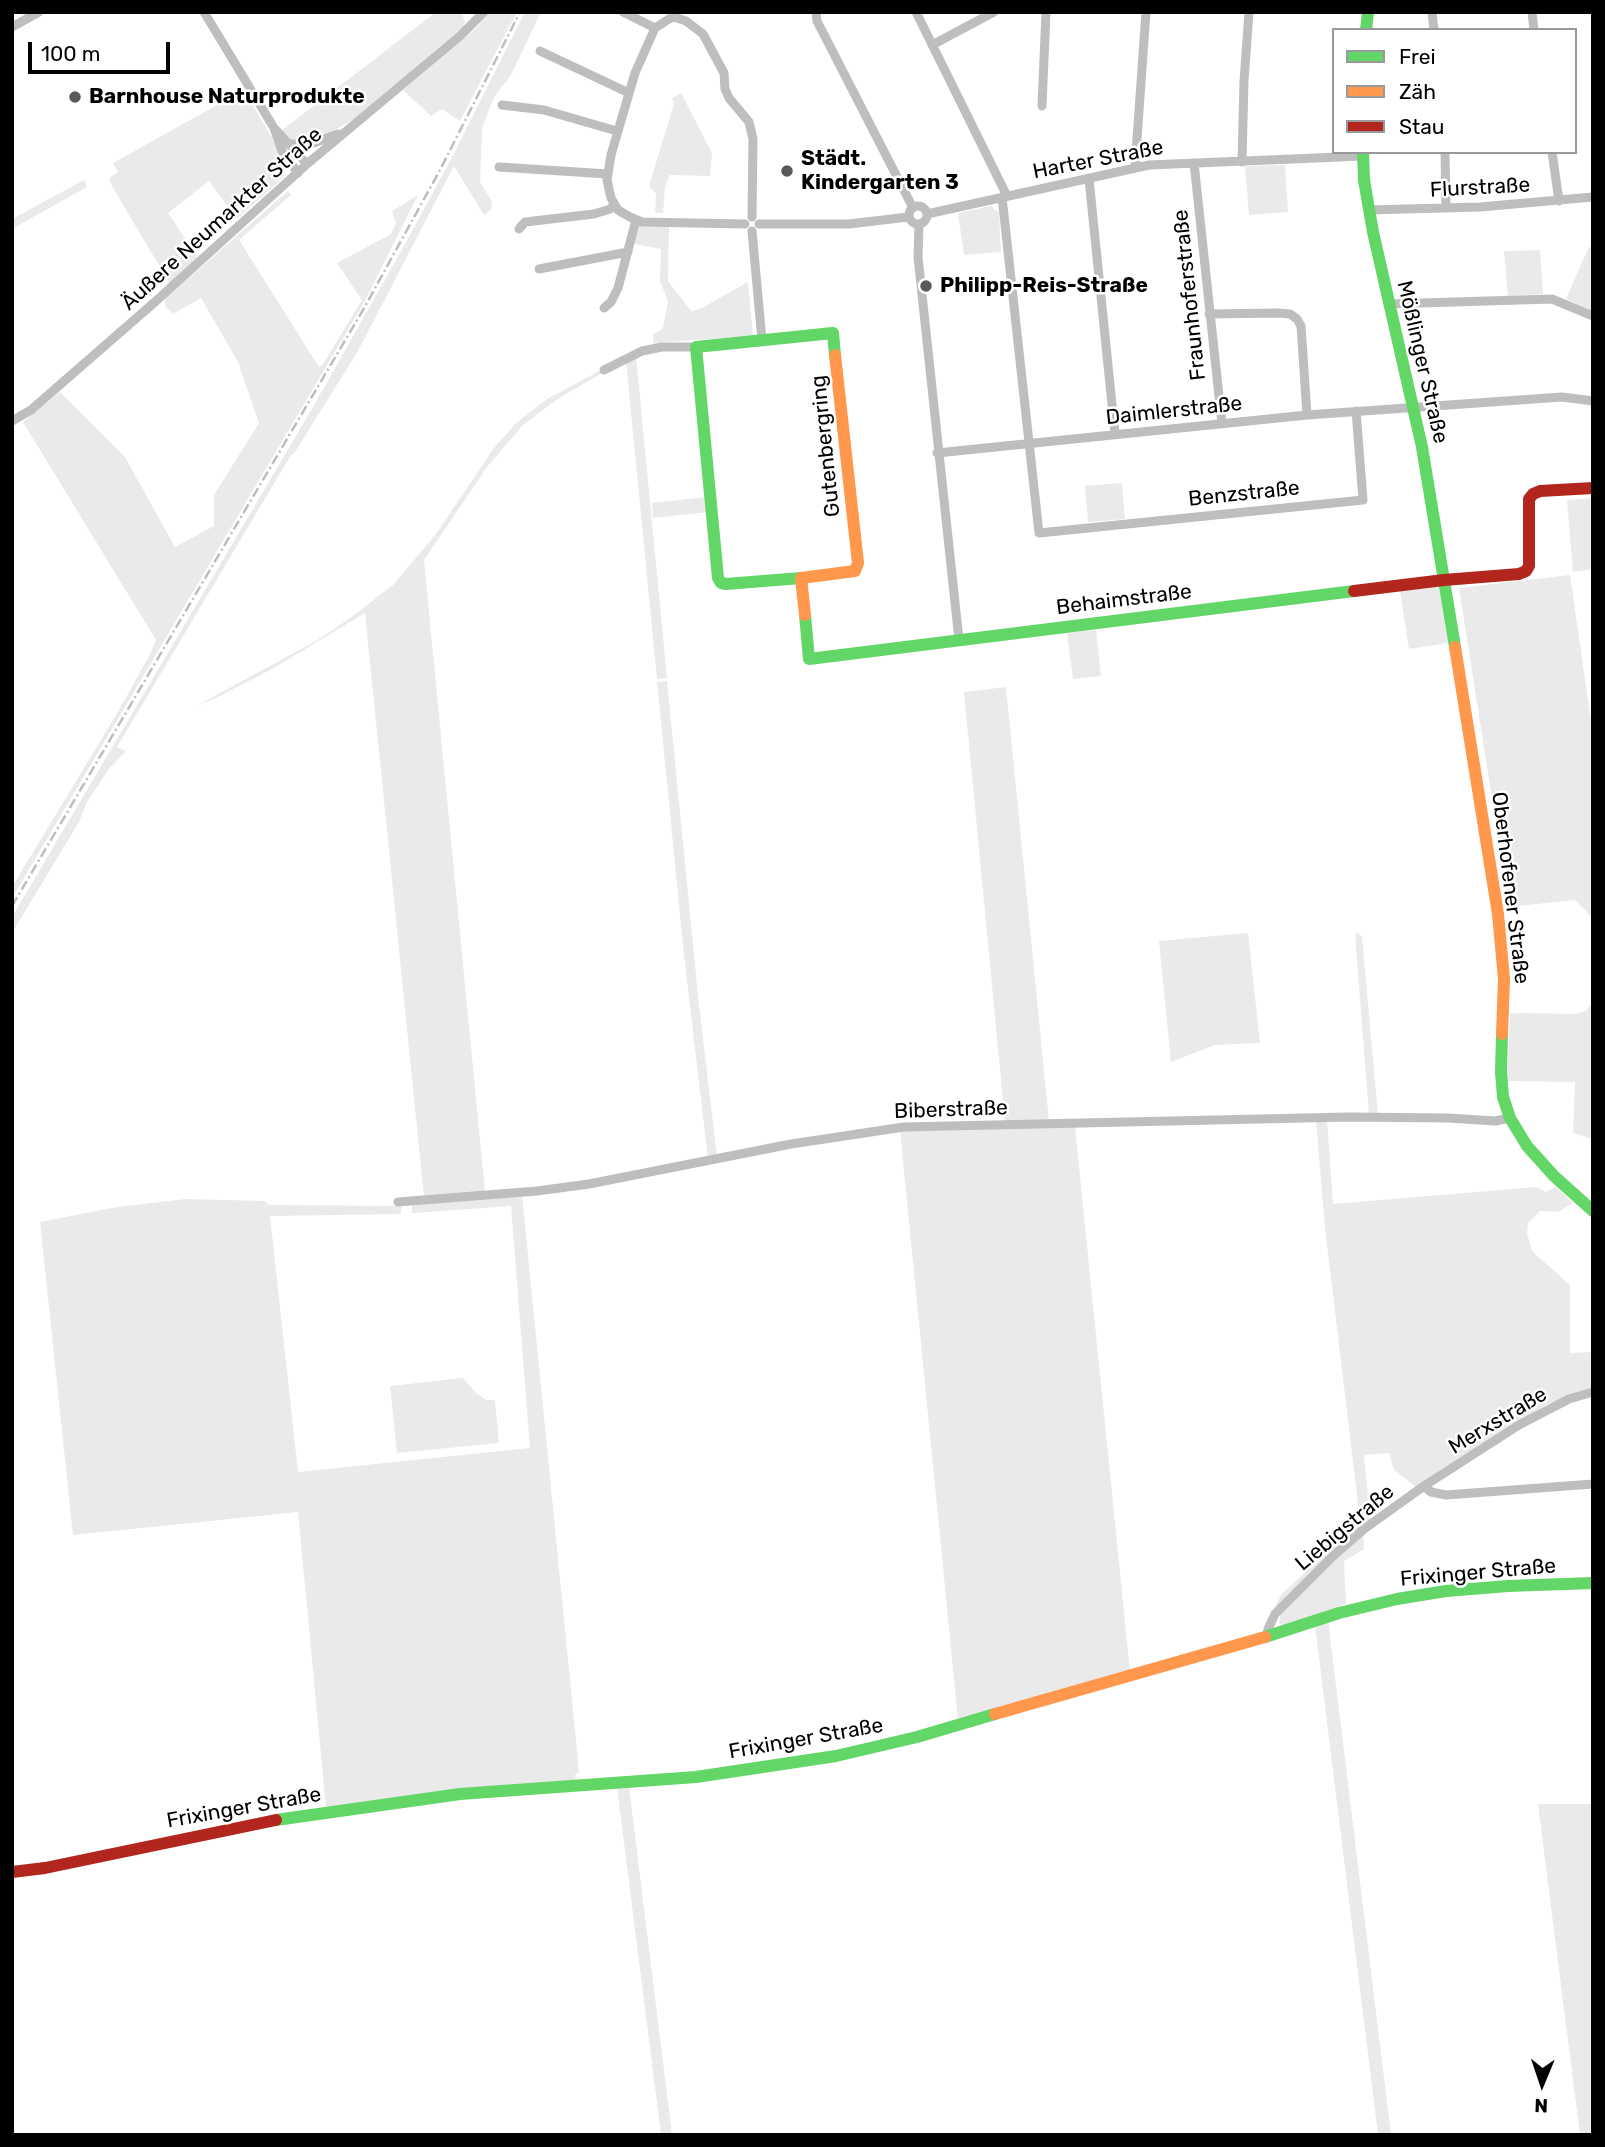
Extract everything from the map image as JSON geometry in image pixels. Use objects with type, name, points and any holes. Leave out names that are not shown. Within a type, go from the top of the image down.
[{"type":"street","points":[[12,27],[39,12]]},
{"type":"street","points":[[205,12],[274,128],[282,151],[298,173]]},
{"type":"street","name":"Äußere Neumarkter Straße","points":[[12,421],[31,410],[307,164],[460,36],[484,12]]},
{"type":"street","points":[[623,12],[655,28]]},
{"type":"street","points":[[762,340],[752,224],[753,139],[749,122],[729,98],[723,70],[703,34],[693,24],[674,15],[655,28],[635,73],[617,131],[608,174],[608,186],[618,210],[636,220],[650,223],[752,224],[849,224],[911,212],[923,208],[927,214],[925,221],[919,225],[912,223],[911,212],[817,22],[816,12]]},
{"type":"street","points":[[916,12],[1005,196],[1028,444]]},
{"type":"street","points":[[932,45],[994,12]]},
{"type":"street","points":[[1042,106],[1046,12]]},
{"type":"street","points":[[1135,167],[1146,12]]},
{"type":"street","points":[[1242,162],[1249,12]]},
{"type":"street","points":[[540,51],[629,93]]},
{"type":"street","points":[[502,105],[544,110],[617,131]]},
{"type":"street","points":[[274,128],[307,164]]},
{"type":"street","points":[[289,143],[311,144],[346,131]]},
{"type":"street","name":"Harter Straße","points":[[927,214],[1135,167],[1363,154]]},
{"type":"street","name":"Mößlinger Straße","points":[[1363,154],[1369,210],[1422,447],[1444,580]]},
{"type":"street","points":[[1445,154],[1446,207]]},
{"type":"street","points":[[1552,154],[1559,201]]},
{"type":"street","name":"Fraunhoferstraße","points":[[1194,163],[1222,424]]},
{"type":"street","points":[[499,167],[608,174]]},
{"type":"street","points":[[1089,178],[1115,434]]},
{"type":"street","name":"Flurstraße","points":[[1369,210],[1480,207],[1593,197]]},
{"type":"street","points":[[519,229],[525,222],[594,214],[614,205]]},
{"type":"street","points":[[604,308],[615,297],[636,220]]},
{"type":"street","points":[[919,225],[918,257],[959,640]]},
{"type":"street","points":[[538,269],[628,253]]},
{"type":"street","points":[[1390,304],[1552,299],[1593,316]]},
{"type":"street","points":[[1209,314],[1279,313],[1290,314],[1297,319],[1301,326],[1307,415]]},
{"type":"street","name":"Gutenbergring","points":[[604,370],[642,351],[662,347],[696,347],[833,333],[858,563],[855,571],[801,578],[721,583],[718,578],[696,347]]},
{"type":"street","name":"Daimlerstraße","points":[[937,453],[1356,411],[1562,397],[1593,401]]},
{"type":"street","name":"Benzstraße","points":[[1028,444],[1039,533],[1363,500],[1356,411]]},
{"type":"street","name":"Behaimstraße","points":[[801,578],[809,659],[1444,580],[1519,574],[1530,566],[1530,499],[1533,494],[1540,491],[1593,488]]},
{"type":"street","name":"Oberhofener Straße","points":[[1444,580],[1501,944],[1504,979],[1502,1085],[1510,1118],[1517,1132],[1539,1160],[1593,1211]]},
{"type":"street","name":"Biberstraße","points":[[398,1202],[589,1184],[791,1144],[904,1127],[1348,1117],[1495,1121],[1510,1118]]},
{"type":"street","name":"Merxstraße","points":[[1424,1486],[1518,1425],[1569,1399],[1593,1392]]},
{"type":"street","name":"Liebigstraße","points":[[1267,1636],[1275,1614],[1333,1556],[1364,1529],[1424,1486],[1430,1492],[1446,1495],[1593,1484]]},
{"type":"street","name":"Frixinger Straße","points":[[12,1872],[45,1868],[254,1824],[395,1802],[460,1794],[696,1777],[836,1756],[930,1733],[1339,1613],[1420,1595],[1508,1586],[1593,1583]]},
{"type":"shaded area","points":[[436,12],[461,12],[465,21],[463,27],[354,119],[323,137],[299,143],[289,139],[281,131]]},
{"type":"shaded area","points":[[491,12],[517,12],[460,121],[442,109],[431,116],[403,90],[472,32]]},
{"type":"shaded area","points":[[525,12],[541,12],[511,75],[494,97],[482,128],[480,182],[492,202],[491,210],[484,215],[454,166],[358,351],[291,455],[117,747],[126,751],[109,769],[87,802],[79,822],[12,933],[12,917],[313,407],[404,246]]},
{"type":"shaded area","points":[[244,90],[272,138],[283,161],[285,174],[237,219],[209,181],[168,213],[198,258],[170,284],[112,186],[109,178],[118,172],[113,163]]},
{"type":"shaded area","points":[[681,93],[712,153],[710,176],[670,175],[665,186],[663,213],[655,213],[656,194],[649,186],[674,104],[672,98]]},
{"type":"shaded area","points":[[1285,165],[1288,212],[1249,215],[1245,166]]},
{"type":"shaded area","points":[[84,180],[87,187],[12,229],[12,219]]},
{"type":"shaded area","points":[[288,191],[291,195],[239,240],[319,367],[362,300],[337,263],[391,234],[396,223],[392,211],[418,195],[365,301],[12,898],[12,887],[119,710],[156,640],[23,422],[60,392],[125,457],[175,547],[214,526],[214,495],[259,423],[238,362],[201,298],[173,314],[165,306],[165,301]]},
{"type":"shaded area","points":[[991,206],[999,213],[1001,252],[964,255],[958,213]]},
{"type":"shaded area","points":[[638,224],[669,227],[668,281],[691,311],[700,309],[748,282],[753,336],[653,343],[653,335],[663,328],[668,301],[660,281],[661,249],[634,244]]},
{"type":"shaded area","points":[[1589,246],[1593,251],[1593,311],[1566,299]]},
{"type":"shaded area","points":[[1540,250],[1543,294],[1508,296],[1504,251]]},
{"type":"shaded area","points":[[636,356],[667,678],[657,679],[626,361]]},
{"type":"shaded area","points":[[599,371],[602,373],[556,400],[522,426],[487,467],[424,560],[485,1192],[424,1197],[365,613],[272,669],[198,705],[316,641],[393,585],[436,534],[494,448],[515,424],[547,399]]},
{"type":"shaded area","points":[[1122,483],[1125,519],[1088,522],[1085,486]]},
{"type":"shaded area","points":[[706,497],[708,512],[653,518],[652,503]]},
{"type":"shaded area","points":[[1593,498],[1593,569],[1573,572],[1567,500]]},
{"type":"shaded area","points":[[1570,575],[1593,735],[1593,918],[1575,900],[1509,907],[1459,588]]},
{"type":"shaded area","points":[[1439,587],[1448,643],[1409,649],[1400,591]]},
{"type":"shaded area","points":[[1096,630],[1101,676],[1073,679],[1067,633]]},
{"type":"shaded area","points":[[667,681],[717,1157],[708,1159],[684,955],[657,682]]},
{"type":"shaded area","points":[[1006,687],[1049,1121],[1005,1122],[964,692]]},
{"type":"shaded area","points":[[1248,933],[1260,1043],[1215,1045],[1171,1062],[1159,941]]},
{"type":"shaded area","points":[[1357,933],[1362,936],[1378,1115],[1369,1115]]},
{"type":"shaded area","points":[[1593,1002],[1593,1139],[1573,1133],[1575,1082],[1507,1081],[1510,1014],[1576,1014],[1586,1011]]},
{"type":"shaded area","points":[[1316,1120],[1327,1120],[1333,1204],[1537,1187],[1546,1192],[1556,1187],[1573,1203],[1558,1212],[1540,1211],[1528,1223],[1527,1233],[1532,1251],[1570,1285],[1570,1353],[1591,1352],[1593,1388],[1546,1405],[1416,1487],[1394,1470],[1389,1453],[1364,1455],[1370,1519],[1273,1612],[1281,1595],[1360,1520],[1325,1228]]},
{"type":"shaded area","points":[[1075,1126],[1130,1672],[958,1720],[900,1130]]},
{"type":"shaded area","points":[[522,1194],[579,1772],[575,1775],[576,1781],[326,1808],[298,1512],[73,1535],[40,1222],[117,1207],[186,1199],[264,1201],[269,1205],[401,1206],[401,1214],[270,1216],[298,1472],[530,1448],[511,1206],[412,1213],[412,1206],[416,1203]]},
{"type":"shaded area","points":[[463,1378],[486,1400],[495,1400],[499,1443],[397,1453],[390,1386]]},
{"type":"shaded area","points":[[1363,1533],[1364,1549],[1344,1561],[1346,1604],[1282,1626],[1279,1623],[1280,1615]]},
{"type":"shaded area","points":[[1328,1620],[1391,2135],[1378,2135],[1315,1625]]},
{"type":"shaded area","points":[[617,1787],[629,1787],[672,2135],[661,2135]]},
{"type":"shaded area","points":[[1538,1804],[1593,1804],[1593,2135],[1580,2135]]},
{"type":"railway","points":[[12,906],[363,310],[440,170],[520,12]]},
{"type":"traffic: fast","points":[[1366,28],[1368,12]]},
{"type":"traffic: fast","points":[[1363,154],[1364,180],[1373,232],[1422,447],[1455,647]]},
{"type":"traffic: fast","points":[[801,578],[726,584],[721,583],[718,578],[696,347],[833,333],[835,355]]},
{"type":"traffic: fast","points":[[805,615],[809,659],[1354,591]]},
{"type":"traffic: fast","points":[[1502,1034],[1503,1097],[1510,1118],[1527,1146],[1554,1176],[1593,1211]]},
{"type":"traffic: fast","points":[[1265,1637],[1339,1613],[1397,1599],[1446,1591],[1593,1583]]},
{"type":"traffic: fast","points":[[276,1820],[460,1794],[696,1777],[836,1756],[917,1737],[995,1714]]},
{"type":"traffic: slow","points":[[805,615],[801,578],[855,571],[858,563],[835,355]]},
{"type":"traffic: slow","points":[[1455,647],[1498,914],[1504,979],[1502,1034]]},
{"type":"traffic: slow","points":[[995,1714],[1265,1637]]},
{"type":"traffic: jam","points":[[1354,591],[1519,574],[1526,571],[1529,566],[1529,499],[1533,494],[1540,491],[1593,488]]},
{"type":"traffic: jam","points":[[12,1872],[45,1868],[276,1820]]},
{"type":"place","name":"Barnhouse Naturprodukte","points":[[75,97]]},
{"type":"place","name":"Städt. Kindergarten 3","points":[[787,171]]},
{"type":"place","name":"Philipp-Reis-Straße","points":[[926,286]]}]
